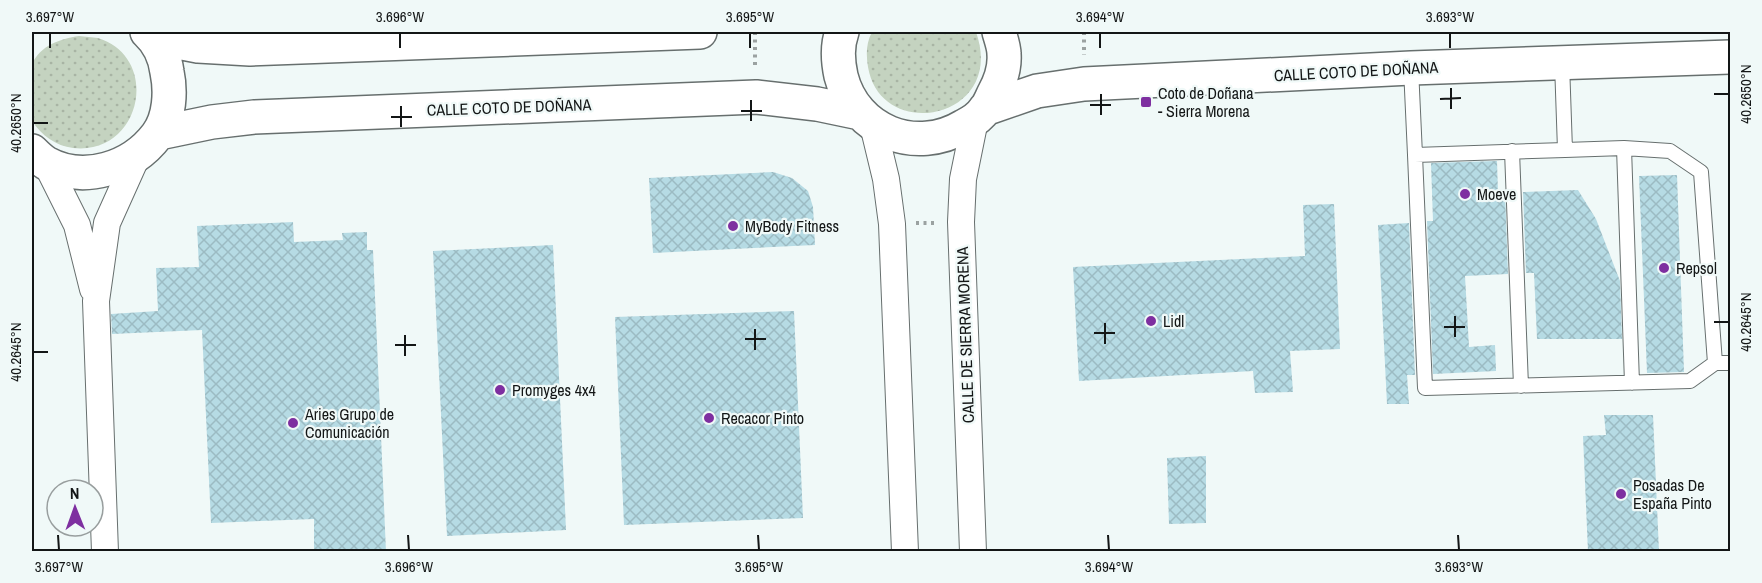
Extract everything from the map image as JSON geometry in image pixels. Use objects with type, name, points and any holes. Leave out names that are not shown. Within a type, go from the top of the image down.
[{"type":"street","points":[[150,34],[198,46],[250,49],[700,32]]},
{"type":"street","points":[[842,32],[838,63],[844,90],[866,119],[886,179],[892,224],[905,552]]},
{"type":"street","points":[[980,115],[999,84],[1004,55],[999,32]]},
{"type":"street","points":[[105,552],[96,301],[107,223],[168,107],[170,85],[165,59],[150,34]]},
{"type":"street","name":"CALLE COTO DE DOÑANA","points":[[39,157],[66,171],[94,173],[117,167],[148,144],[212,122],[254,117],[756,97],[817,104],[866,119],[898,136],[925,140],[952,134],[980,115],[1037,91],[1084,84],[1412,68],[1731,57]]},
{"type":"street","name":"CALLE DE SIERRA MORENA","points":[[973,552],[961,222],[963,179],[980,115]]},
{"type":"street","points":[[39,157],[76,225],[96,301]]},
{"type":"lane","points":[[1562,63],[1565,150]]},
{"type":"lane","points":[[1412,68],[1425,388],[1690,381],[1715,363],[1731,363]]},
{"type":"lane","points":[[1415,155],[1624,148],[1671,151],[1701,172],[1715,363]]},
{"type":"lane","points":[[1624,148],[1632,383]]},
{"type":"lane","points":[[1512,151],[1521,386]]},
{"type":"path","points":[[892,224],[961,222]]},
{"type":"green space","points":[[872,32],[976,32],[981,62],[974,85],[959,102],[938,111],[916,113],[895,106],[878,91],[868,67],[867,49]]},
{"type":"green space","points":[[79,36],[98,38],[118,49],[131,65],[136,84],[135,104],[128,122],[115,137],[96,146],[73,148],[50,139],[32,121],[32,64],[40,52],[52,44]]},
{"type":"building","points":[[1497,161],[1498,193],[1505,192],[1508,274],[1465,276],[1469,347],[1495,345],[1496,371],[1433,374],[1427,221],[1433,221],[1431,163]]},
{"type":"building","name":"MyBody Fitness","points":[[773,172],[792,178],[808,191],[813,207],[815,245],[653,253],[649,178]]},
{"type":"building","points":[[1677,175],[1684,372],[1647,373],[1639,176]]},
{"type":"building","points":[[1578,190],[1596,219],[1620,281],[1622,339],[1537,339],[1534,273],[1526,273],[1523,192]]},
{"type":"building","points":[[1334,204],[1340,349],[1290,351],[1293,392],[1255,393],[1253,371],[1079,381],[1073,267],[1305,256],[1303,205]]},
{"type":"building","name":"Aries Grupo de Comunicación","points":[[293,222],[294,242],[343,240],[342,233],[367,232],[367,250],[373,250],[386,552],[314,552],[314,519],[211,523],[202,330],[112,334],[111,314],[158,311],[156,268],[199,267],[197,226]]},
{"type":"building","points":[[1409,223],[1415,375],[1407,375],[1409,404],[1387,404],[1378,225]]},
{"type":"building","name":"Promyges 4x4","points":[[553,245],[566,530],[447,536],[433,251]]},
{"type":"building","name":"Recacor Pinto","points":[[794,311],[803,518],[624,525],[615,317]]},
{"type":"building","name":"Posadas De España Pinto","points":[[1604,415],[1653,415],[1659,552],[1588,552],[1583,436],[1606,435]]},
{"type":"building","points":[[1206,456],[1206,523],[1169,524],[1167,458]]},
{"type":"place","name":"Coto de Doñana - Sierra Morena","points":[[1146,102]]},
{"type":"place","name":"Moeve","points":[[1465,194]]},
{"type":"place","name":"MyBody Fitness","points":[[733,226]]},
{"type":"place","name":"Repsol","points":[[1664,268]]},
{"type":"place","name":"Lidl","points":[[1151,321]]},
{"type":"place","name":"Promyges 4x4","points":[[500,390]]},
{"type":"place","name":"Recacor Pinto","points":[[709,418]]},
{"type":"place","name":"Aries Grupo de Comunicación","points":[[293,423]]},
{"type":"place","name":"Posadas De España Pinto","points":[[1621,494]]}]
